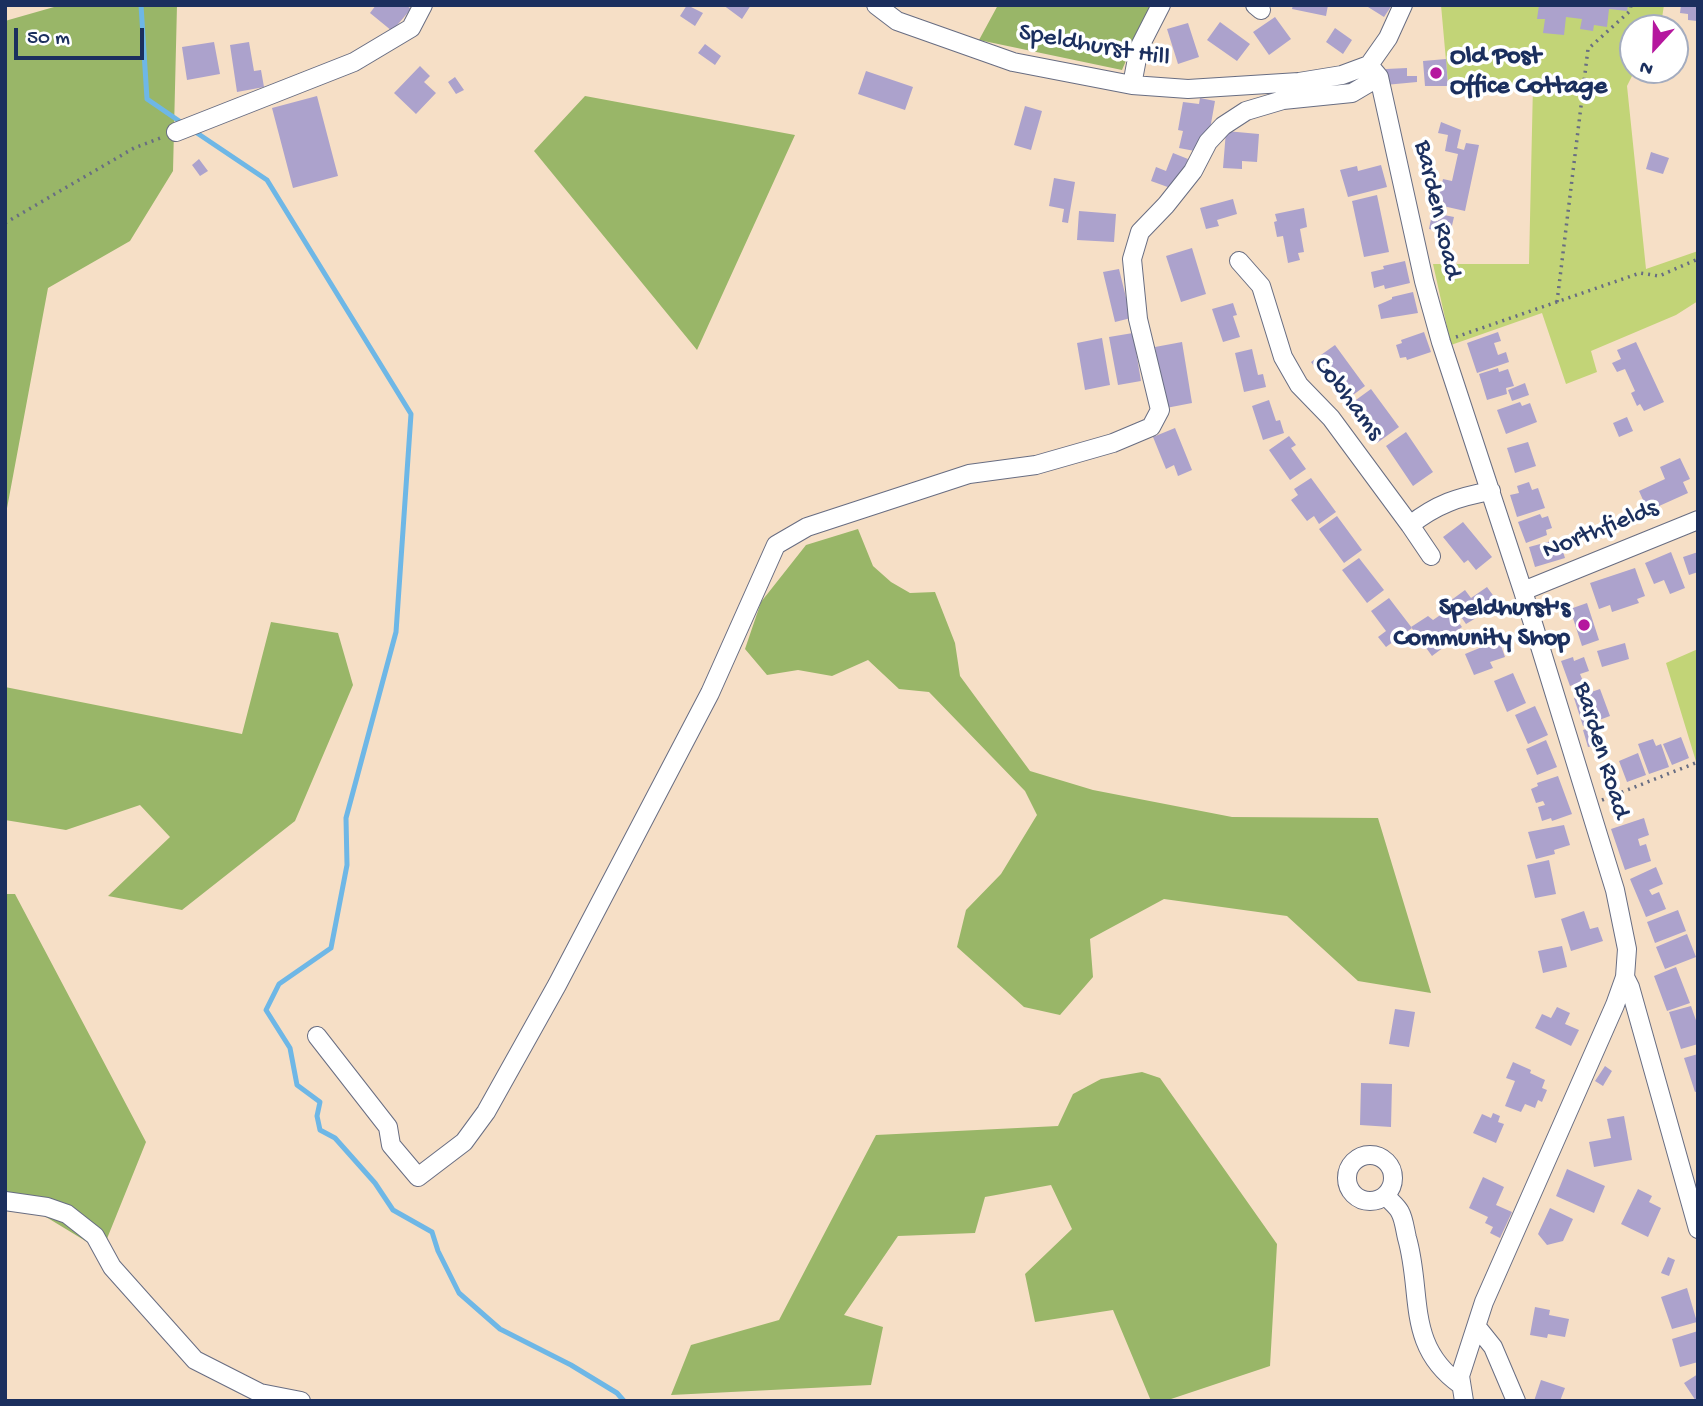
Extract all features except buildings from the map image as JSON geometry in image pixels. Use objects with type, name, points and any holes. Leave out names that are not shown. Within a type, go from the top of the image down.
[{"type":"street","points":[[176,132],[354,62],[411,28],[422,5]]},
{"type":"street","name":"Speldhurst Hill","points":[[876,5],[897,21],[1013,62],[1132,85],[1188,89],[1255,86],[1374,71]]},
{"type":"street","points":[[1132,85],[1139,48],[1155,12],[1161,5]]},
{"type":"street","points":[[317,1036],[388,1126],[390,1145],[418,1177],[464,1142],[486,1112],[531,1031],[704,705],[776,545],[807,527],[970,474],[1035,465],[1113,443],[1151,427],[1160,410],[1138,319],[1132,259],[1140,232],[1193,171],[1208,142],[1223,126],[1246,111],[1283,100],[1352,93],[1374,71],[1403,5]]},
{"type":"street","name":"Barden Road","points":[[1374,71],[1441,342],[1492,491],[1615,890],[1627,949],[1625,977],[1615,1006],[1484,1302],[1460,1376],[1462,1393]]},
{"type":"street","name":"Cobhams","points":[[1239,261],[1261,286],[1283,357],[1300,385],[1331,418],[1432,556]]},
{"type":"street","points":[[1410,525],[1429,510],[1459,497],[1492,491]]},
{"type":"street","name":"Northfields","points":[[1523,591],[1698,520]]},
{"type":"street","points":[[1625,977],[1698,1229]]},
{"type":"street","points":[[1386,1196],[1400,1212],[1407,1235],[1419,1321],[1426,1345],[1445,1374],[1462,1393]]},
{"type":"street","points":[[5,1201],[47,1207],[67,1214],[95,1236],[112,1267],[195,1360],[260,1393],[301,1401]]},
{"type":"street","points":[[1477,1327],[1493,1346],[1507,1385],[1516,1401]]},
{"type":"path","points":[[1557,302],[1588,49],[1630,11],[1631,5]]},
{"type":"path","points":[[5,223],[134,148],[176,132]]},
{"type":"path","points":[[1441,342],[1640,273],[1659,276],[1698,259]]},
{"type":"path","points":[[1589,806],[1698,762]]},
{"type":"green space","points":[[61,5],[177,5],[173,171],[130,241],[48,288],[5,519],[5,21]]},
{"type":"green space","points":[[998,5],[1150,5],[1122,70],[979,40]]},
{"type":"green space","points":[[1441,5],[1664,5],[1663,14],[1619,14],[1619,84],[1628,84],[1646,269],[1698,251],[1698,301],[1676,315],[1591,351],[1597,372],[1566,384],[1542,313],[1451,345],[1433,264],[1529,264],[1533,85],[1448,83]]},
{"type":"green space","points":[[585,96],[795,135],[697,350],[534,151]]},
{"type":"green space","points":[[858,529],[873,566],[891,582],[910,593],[935,592],[955,643],[960,676],[1030,771],[1093,790],[1232,817],[1378,818],[1431,993],[1358,981],[1287,916],[1164,899],[1090,939],[1093,977],[1060,1015],[1024,1007],[957,947],[966,910],[1001,874],[1037,815],[1025,791],[929,692],[899,689],[868,660],[832,676],[798,670],[767,675],[745,649],[761,602],[806,545]]},
{"type":"green space","points":[[271,622],[338,633],[353,685],[295,821],[182,910],[108,896],[170,837],[140,805],[66,830],[5,820],[5,687],[242,734]]},
{"type":"green space","points":[[1698,649],[1698,768],[1666,663]]},
{"type":"green space","points":[[5,894],[15,894],[146,1142],[102,1251],[5,1192]]},
{"type":"green space","points":[[1142,1072],[1160,1078],[1277,1244],[1270,1366],[1165,1401],[1151,1401],[1113,1310],[1035,1322],[1025,1274],[1072,1229],[1051,1185],[985,1197],[975,1233],[898,1236],[844,1315],[883,1327],[871,1385],[671,1395],[691,1345],[779,1320],[876,1135],[1058,1126],[1073,1094],[1101,1079]]},
{"type":"waterway","points":[[141,5],[147,99],[185,125]]},
{"type":"waterway","points":[[194,131],[267,180],[411,414],[396,632],[346,818],[347,865],[331,948],[279,984],[266,1010],[290,1048],[297,1085],[320,1102],[317,1116],[320,1130],[335,1138],[375,1183],[393,1210],[432,1232],[438,1251],[459,1293],[500,1329],[571,1365],[617,1393],[624,1401]]},
{"type":"place","name":"Old Post Office Cottage","points":[[1436,73]]},
{"type":"place","name":"Speldhurst's Community Shop","points":[[1584,625]]}]
